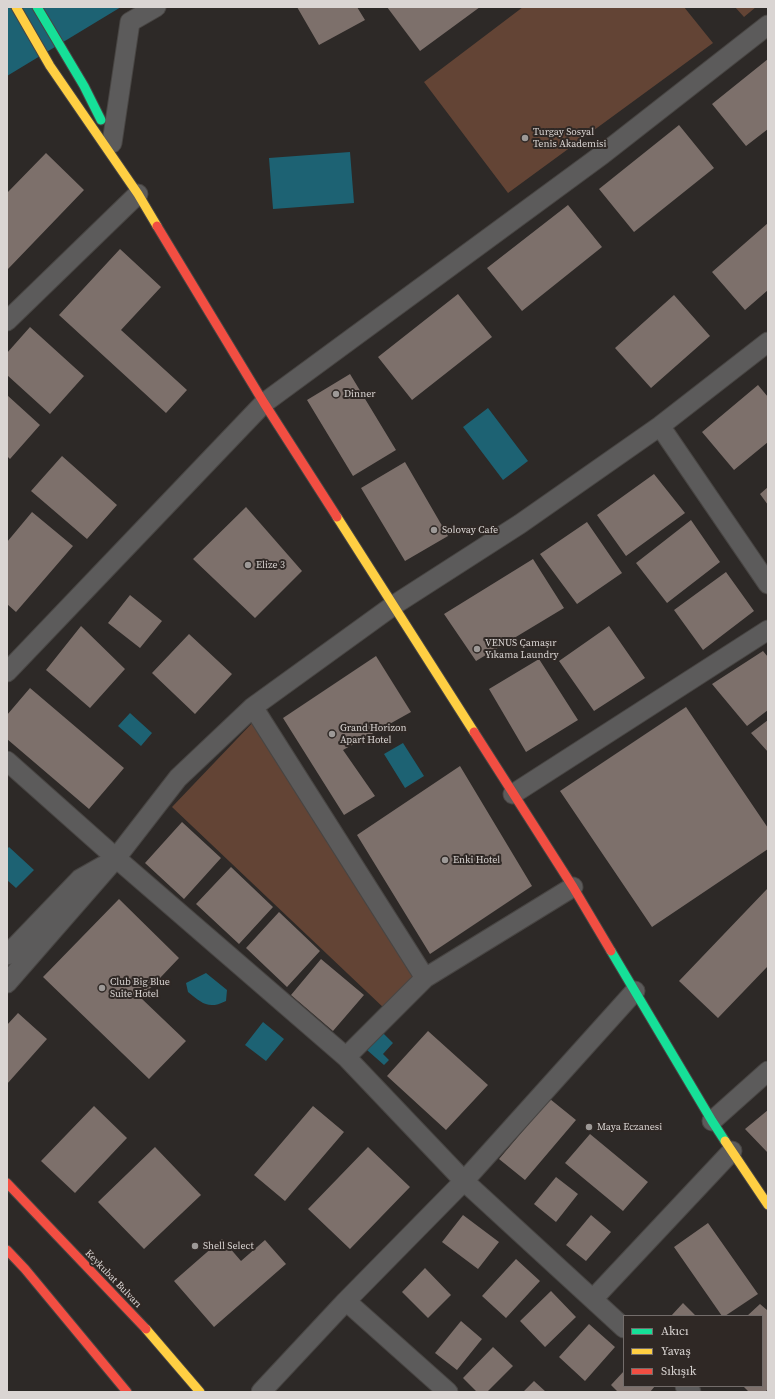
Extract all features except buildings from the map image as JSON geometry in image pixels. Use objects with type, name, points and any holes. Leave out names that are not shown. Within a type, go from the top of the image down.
[{"type":"main road","points":[[16,7],[50,66],[138,194],[264,403],[573,887],[712,1121],[768,1205]]},
{"type":"main road","points":[[37,7],[84,86],[138,194]]},
{"type":"main road","name":"Keykubat Bulvarı","points":[[7,1183],[150,1333],[200,1392]]},
{"type":"main road","points":[[7,1250],[25,1269],[127,1392]]},
{"type":"street","points":[[112,143],[130,22],[156,7]]},
{"type":"street","points":[[7,672],[264,403],[603,154],[768,25]]},
{"type":"street","points":[[7,322],[138,194]]},
{"type":"street","points":[[7,983],[116,858],[178,778],[253,707],[394,605],[520,524],[660,426],[768,342]]},
{"type":"street","points":[[660,426],[768,584]]},
{"type":"street","points":[[513,794],[768,630]]},
{"type":"street","points":[[253,707],[425,978]]},
{"type":"street","points":[[7,761],[116,858],[346,1056],[464,1181],[623,1327]]},
{"type":"street","points":[[7,955],[80,879],[116,858]]},
{"type":"street","points":[[346,1056],[425,978],[573,887]]},
{"type":"street","points":[[261,1392],[464,1181],[635,992]]},
{"type":"street","points":[[712,1121],[768,1071]]},
{"type":"street","points":[[593,1299],[732,1151]]},
{"type":"street","points":[[346,1302],[448,1392]]},
{"type":"shaded area","name":"Turgay Sosyal Tenis Akademisi","points":[[523,7],[684,7],[713,43],[508,193],[424,82]]},
{"type":"shaded area","points":[[735,7],[756,7],[744,17]]},
{"type":"shaded area","points":[[256,719],[418,977],[386,1010],[172,807]]},
{"type":"water","points":[[7,7],[121,7],[7,76]]},
{"type":"water","points":[[350,152],[354,203],[273,209],[269,158]]},
{"type":"water","points":[[488,408],[528,461],[503,480],[463,427]]},
{"type":"water","points":[[130,713],[152,733],[141,746],[118,726]]},
{"type":"water","points":[[403,743],[424,776],[405,788],[384,754]]},
{"type":"water","points":[[9,847],[34,870],[16,888],[7,880],[7,849]]},
{"type":"water","points":[[206,973],[227,990],[226,1001],[220,1004],[210,1005],[201,1002],[188,992],[186,983]]},
{"type":"water","points":[[263,1022],[284,1039],[266,1061],[245,1045]]},
{"type":"water","points":[[383,1033],[393,1043],[383,1054],[389,1060],[384,1065],[367,1050]]},
{"type":"traffic: fast","points":[[37,7],[84,86],[101,120]]},
{"type":"traffic: fast","points":[[611,951],[725,1141]]},
{"type":"traffic: slow","points":[[16,7],[50,66],[138,194],[157,226]]},
{"type":"traffic: slow","points":[[337,517],[474,732]]},
{"type":"traffic: slow","points":[[725,1141],[768,1205]]},
{"type":"traffic: slow","points":[[146,1329],[200,1392]]},
{"type":"traffic: jam","points":[[157,226],[264,403],[337,517]]},
{"type":"traffic: jam","points":[[474,732],[573,887],[611,951]]},
{"type":"traffic: jam","points":[[7,1183],[146,1329]]},
{"type":"traffic: jam","points":[[7,1250],[25,1269],[127,1392]]},
{"type":"place","name":"Turgay Sosyal Tenis Akademisi","points":[[525,138]]},
{"type":"place","name":"Dinner","points":[[336,394]]},
{"type":"place","name":"Solovay Cafe","points":[[434,530]]},
{"type":"place","name":"Elize 3","points":[[248,565]]},
{"type":"place","name":"VENUS Çamaşır Yıkama Laundry","points":[[477,649]]},
{"type":"place","name":"Grand Horizon Apart Hotel","points":[[332,734]]},
{"type":"place","name":"Enki Hotel","points":[[445,860]]},
{"type":"place","name":"Club Big Blue Suite Hotel","points":[[102,988]]},
{"type":"place","name":"Maya Eczanesi","points":[[589,1127]]},
{"type":"place","name":"Shell Select","points":[[195,1246]]}]
